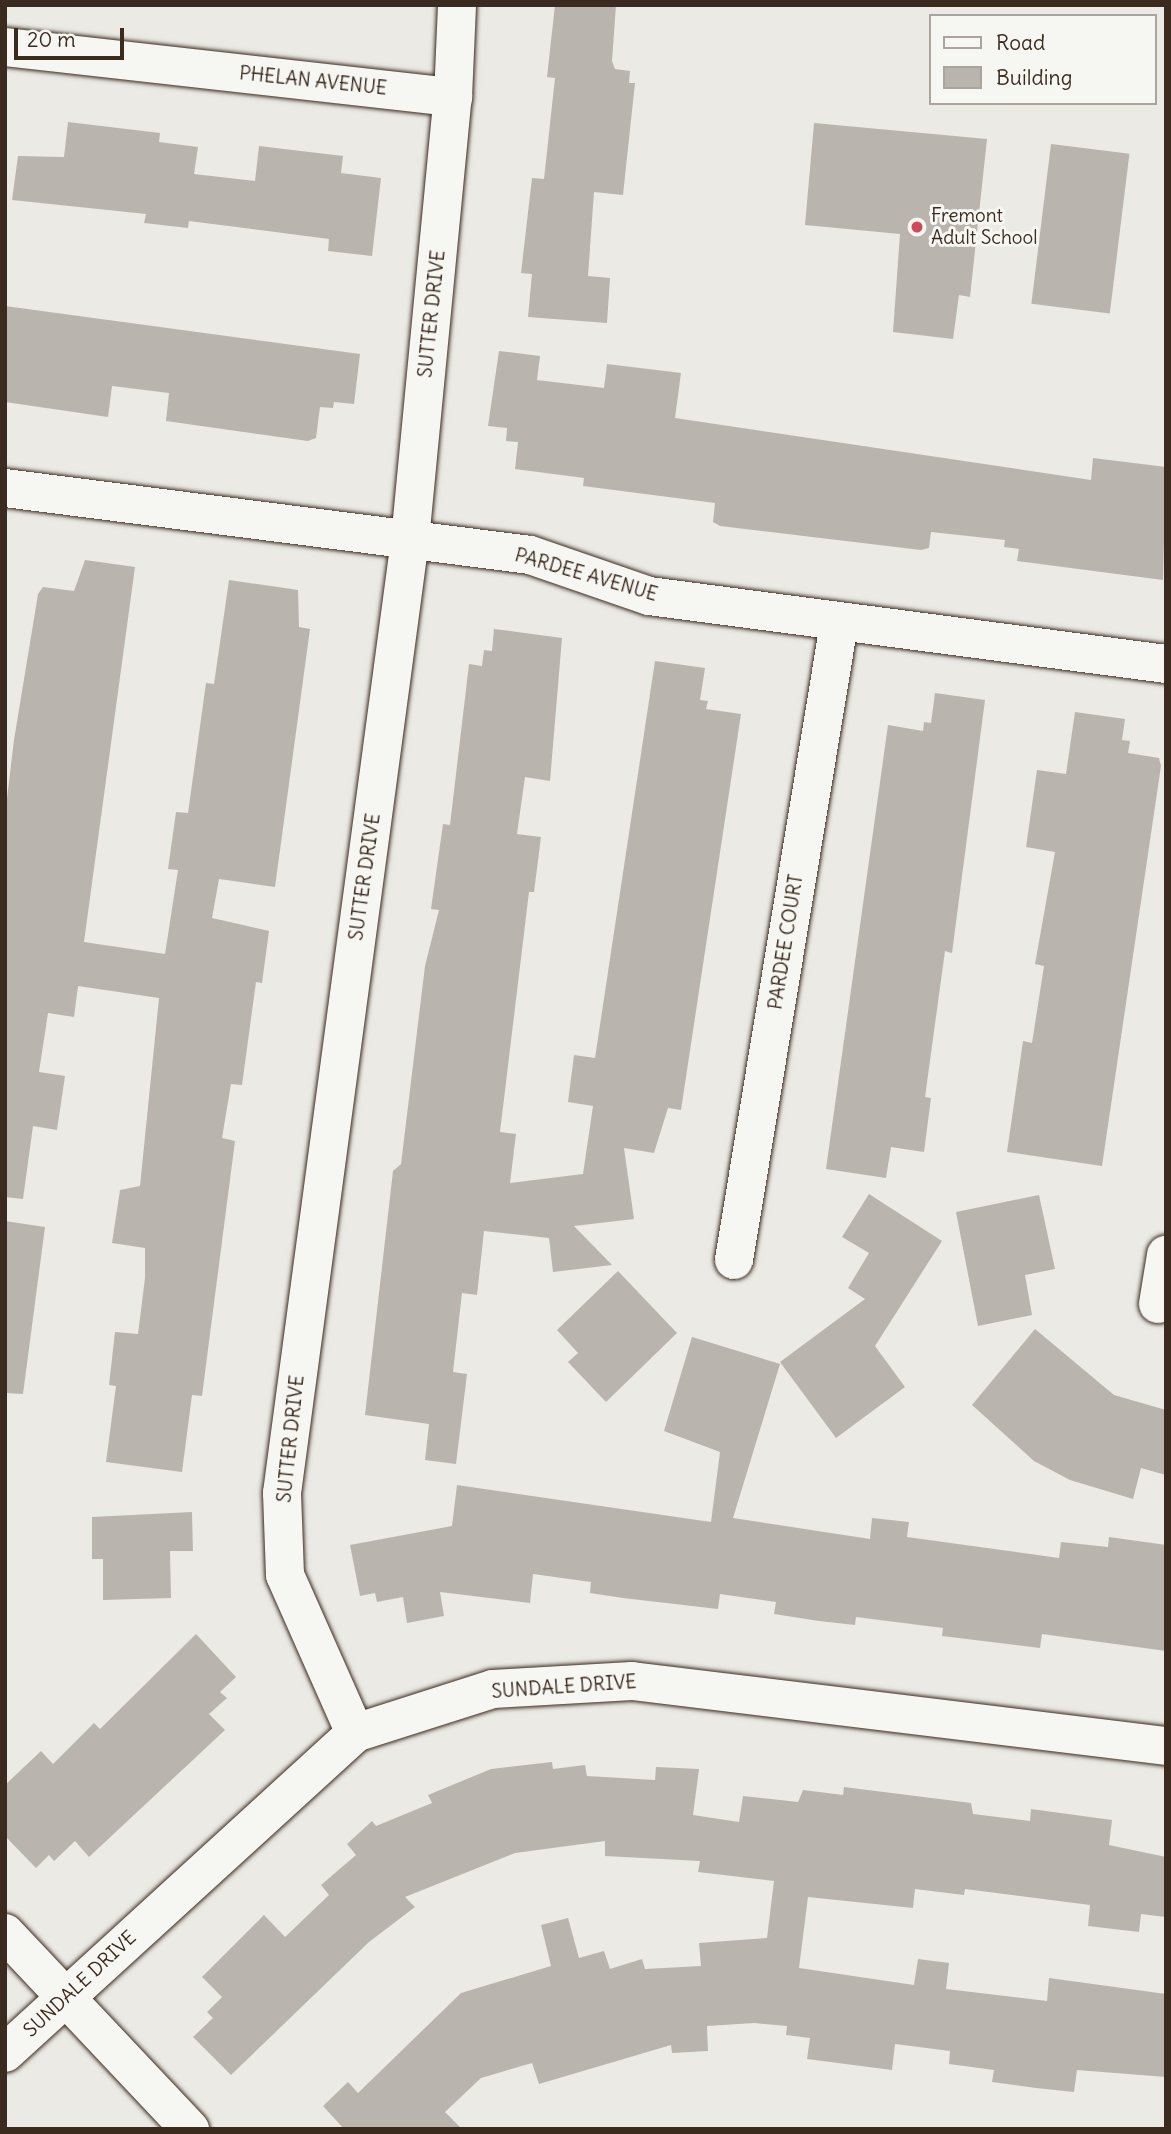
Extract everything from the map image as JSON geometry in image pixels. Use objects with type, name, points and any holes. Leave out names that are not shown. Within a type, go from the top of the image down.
[{"type":"street","name":"SUTTER DRIVE","points":[[355,1733],[285,1575],[282,1493],[410,540],[453,97],[457,5]]},
{"type":"street","name":"PHELAN AVENUE","points":[[5,47],[453,97]]},
{"type":"street","name":"PARDEE AVENUE","points":[[5,488],[530,555],[649,596],[838,624],[1166,664]]},
{"type":"street","name":"PARDEE COURT","points":[[734,1260],[838,624]]},
{"type":"street","points":[[1158,1304],[1166,1255]]},
{"type":"street","name":"SUNDALE DRIVE","points":[[5,2053],[355,1733],[494,1689],[632,1681],[1166,1746]]},
{"type":"street","points":[[5,1933],[190,2129]]},
{"type":"building","points":[[555,5],[616,5],[612,61],[615,69],[630,71],[629,83],[635,83],[623,195],[594,192],[588,276],[610,278],[607,323],[528,317],[532,274],[521,273],[532,178],[544,179],[555,78],[547,77]]},
{"type":"building","points":[[68,122],[160,133],[159,142],[198,147],[194,174],[255,181],[259,146],[343,156],[341,173],[381,178],[372,256],[328,251],[329,239],[189,221],[188,228],[144,223],[146,214],[12,200],[18,156],[64,157]]},
{"type":"building","points":[[814,123],[987,139],[970,297],[959,295],[953,339],[893,332],[900,234],[805,225]]},
{"type":"building","points":[[1051,144],[1129,154],[1110,313],[1031,304]]},
{"type":"building","points":[[5,306],[360,354],[354,404],[334,402],[333,408],[320,407],[316,438],[308,441],[166,421],[169,393],[112,386],[108,417],[5,402]]},
{"type":"building","points":[[499,351],[540,356],[537,380],[604,388],[607,364],[681,373],[675,418],[1091,480],[1093,458],[1166,467],[1163,580],[1017,561],[1019,549],[1004,547],[1005,540],[931,532],[929,548],[921,550],[720,526],[713,522],[715,503],[583,486],[584,478],[515,469],[518,442],[506,441],[507,428],[488,426]]},
{"type":"building","points":[[85,560],[135,567],[84,942],[165,954],[178,870],[168,869],[176,812],[188,813],[206,683],[214,684],[229,580],[298,590],[299,627],[310,629],[275,887],[219,879],[212,918],[269,931],[262,983],[256,982],[242,1085],[231,1084],[222,1138],[235,1141],[202,1396],[192,1395],[182,1472],[106,1462],[116,1386],[109,1385],[115,1332],[138,1334],[145,1278],[145,1248],[112,1243],[120,1190],[140,1186],[159,998],[78,986],[74,1017],[48,1013],[39,1072],[65,1076],[57,1130],[33,1126],[23,1199],[5,1197],[5,815],[14,740],[38,594],[43,587],[74,591]]},
{"type":"building","points":[[494,629],[562,638],[550,781],[525,777],[517,834],[541,837],[534,892],[529,892],[500,1132],[516,1134],[510,1183],[583,1174],[593,1106],[568,1102],[574,1055],[595,1058],[655,661],[705,668],[700,700],[708,701],[706,709],[741,714],[681,1110],[668,1108],[654,1153],[624,1148],[634,1219],[574,1226],[612,1265],[553,1272],[549,1238],[484,1231],[477,1295],[462,1293],[453,1372],[467,1374],[456,1464],[425,1460],[429,1424],[365,1415],[393,1171],[401,1164],[425,966],[439,910],[431,909],[443,824],[450,825],[469,664],[482,666],[484,650],[492,651]]},
{"type":"building","points":[[935,693],[985,700],[952,953],[945,951],[925,1097],[931,1098],[924,1152],[891,1147],[886,1178],[826,1169],[888,725],[923,731],[924,722],[931,723]]},
{"type":"building","points":[[1075,712],[1125,719],[1122,740],[1130,741],[1128,753],[1159,758],[1161,766],[1102,1166],[1007,1152],[1023,1041],[1032,1043],[1044,966],[1035,964],[1055,852],[1026,847],[1037,770],[1066,774]]},
{"type":"building","points":[[869,1194],[942,1241],[875,1346],[905,1387],[836,1438],[780,1362],[865,1299],[848,1288],[869,1253],[842,1237]]},
{"type":"building","points":[[1039,1195],[1055,1269],[1025,1275],[1032,1315],[978,1326],[956,1212]]},
{"type":"building","points":[[5,1221],[45,1227],[23,1394],[5,1393]]},
{"type":"building","points":[[618,1271],[677,1333],[606,1402],[568,1362],[578,1353],[557,1330]]},
{"type":"building","points":[[1035,1329],[1114,1395],[1166,1410],[1166,1475],[1141,1468],[1133,1499],[1070,1480],[1034,1461],[972,1405]]},
{"type":"building","points":[[692,1337],[780,1364],[733,1518],[870,1539],[872,1518],[909,1522],[907,1537],[1059,1558],[1061,1542],[1108,1547],[1109,1537],[1166,1545],[1166,1651],[1042,1634],[1040,1648],[942,1636],[943,1628],[856,1617],[855,1625],[819,1621],[774,1614],[776,1602],[720,1594],[718,1609],[623,1598],[590,1593],[591,1582],[533,1574],[530,1603],[440,1592],[444,1616],[407,1623],[403,1597],[377,1602],[375,1593],[360,1596],[350,1545],[452,1526],[457,1485],[711,1522],[720,1452],[664,1431]]},
{"type":"building","points":[[192,1512],[193,1551],[170,1551],[171,1598],[103,1600],[103,1559],[92,1559],[92,1517]]},
{"type":"building","points":[[196,1634],[236,1677],[220,1692],[227,1698],[209,1714],[225,1730],[89,1857],[75,1841],[54,1861],[49,1855],[36,1868],[5,1836],[5,1785],[41,1751],[53,1764],[94,1723],[100,1729]]},
{"type":"building","points":[[552,1762],[553,1769],[585,1765],[587,1776],[655,1780],[656,1767],[699,1769],[693,1815],[739,1822],[743,1796],[798,1802],[803,1790],[843,1795],[844,1787],[971,1803],[973,1814],[1030,1821],[1031,1809],[1112,1820],[1109,1845],[1166,1857],[1166,1917],[1141,1914],[1139,1932],[1088,1926],[1090,1905],[965,1889],[964,1895],[915,1889],[913,1908],[808,1897],[799,1968],[914,1985],[918,1959],[949,1963],[946,1989],[1047,2001],[1049,1978],[1166,1994],[1166,2077],[1077,2070],[1074,2092],[992,2082],[994,2070],[949,2064],[950,2051],[895,2044],[892,2070],[807,2059],[810,2038],[786,2035],[787,2026],[754,2023],[707,2026],[708,2051],[672,2053],[671,2045],[539,2084],[532,2063],[481,2078],[445,2112],[462,2129],[344,2129],[323,2106],[348,2082],[358,2093],[461,1993],[551,1966],[541,1925],[568,1918],[579,1958],[604,1951],[610,1969],[642,1959],[645,1969],[701,1966],[699,1943],[767,1938],[774,1881],[698,1872],[700,1861],[605,1856],[605,1841],[515,1853],[405,1897],[415,1907],[369,1942],[231,2075],[193,2037],[213,2018],[207,2012],[222,1997],[202,1977],[264,1915],[285,1937],[329,1895],[321,1885],[356,1855],[347,1844],[372,1821],[376,1826],[432,1803],[428,1795],[491,1769]]},
{"type":"place","name":"Fremont Adult School","points":[[917,227]]}]
